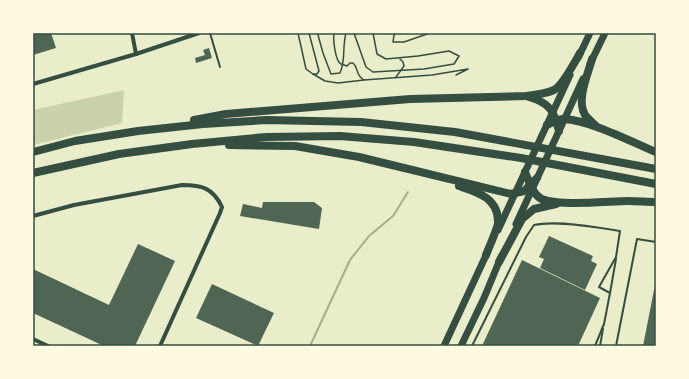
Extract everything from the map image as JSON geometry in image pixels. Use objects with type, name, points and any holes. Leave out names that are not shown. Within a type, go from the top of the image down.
[{"type":"highway","points":[[444,346],[590,33]]},
{"type":"highway","points":[[461,346],[484,298],[532,187],[559,131],[561,120],[605,33]]},
{"type":"highway","points":[[33,152],[75,141],[138,131],[226,114],[410,99],[526,96],[541,94],[556,89],[568,74],[580,53]]},
{"type":"highway","points":[[592,59],[583,90],[582,104],[585,114],[600,129]]},
{"type":"highway","points":[[526,96],[541,100],[550,107],[561,120]]},
{"type":"highway","points":[[138,131],[203,124],[266,120],[361,122],[455,132],[656,169]]},
{"type":"highway","points":[[547,126],[561,120],[587,124],[656,152]]},
{"type":"highway","points":[[33,173],[119,154],[192,144],[266,137],[340,136],[414,142],[521,158],[656,184]]},
{"type":"highway","points":[[192,144],[295,146],[359,157],[511,194],[524,191],[532,187]]},
{"type":"highway","points":[[405,168],[477,192],[488,198],[495,210],[498,223],[486,255]]},
{"type":"highway","points":[[525,172],[539,198],[549,201],[656,202]]},
{"type":"highway","points":[[499,262],[522,219],[534,209],[565,202]]},
{"type":"street","points":[[132,33],[136,54]]},
{"type":"street","points":[[33,84],[136,54],[198,33]]},
{"type":"street","points":[[33,216],[74,205],[182,185],[194,185],[205,188],[213,193],[222,206],[220,213],[160,346]]},
{"type":"street","points":[[33,339],[48,346]]},
{"type":"lane","points":[[210,33],[220,67]]},
{"type":"lane","points":[[472,346],[526,237],[534,225],[544,223],[599,227],[620,231],[600,346]]},
{"type":"lane","points":[[616,346],[637,239],[656,242]]},
{"type":"lane","points":[[610,293],[599,287],[616,257]]},
{"type":"lane","points":[[595,346],[604,324]]},
{"type":"path","points":[[298,33],[306,69],[331,83],[432,75],[468,69],[456,74]]},
{"type":"path","points":[[309,33],[319,70],[317,74],[313,74]]},
{"type":"path","points":[[319,33],[318,35],[323,53],[331,74],[340,73],[344,65],[343,42],[346,33]]},
{"type":"path","points":[[334,33],[338,61],[347,66],[350,63],[356,65],[358,74],[364,80]]},
{"type":"path","points":[[352,33],[354,33],[366,67],[373,72],[424,69],[454,64],[459,56],[449,51],[386,59],[377,54],[373,33]]},
{"type":"path","points":[[397,33],[394,35],[393,42],[404,42],[430,33]]},
{"type":"path","points":[[396,77],[404,66],[400,58]]},
{"type":"green space","points":[[124,90],[122,123],[33,145],[33,110]]},
{"type":"building","points":[[33,33],[51,33],[56,48],[33,55]]},
{"type":"building","points":[[209,48],[212,58],[196,63],[195,58],[205,55],[203,50]]},
{"type":"building","points":[[263,202],[314,202],[322,208],[319,229],[240,216],[243,204],[262,208]]},
{"type":"building","points":[[549,236],[593,256],[591,261],[597,264],[585,290],[540,268],[544,259],[539,257]]},
{"type":"building","points":[[138,244],[175,261],[135,346],[104,346],[33,313],[33,269],[109,305]]},
{"type":"building","points":[[522,260],[600,298],[578,346],[482,346]]},
{"type":"building","points":[[212,284],[274,313],[258,346],[196,318]]},
{"type":"building","points":[[655,285],[656,346],[643,346]]},
{"type":"waterway","points":[[310,346],[350,260],[369,236],[393,216],[408,192]]}]
